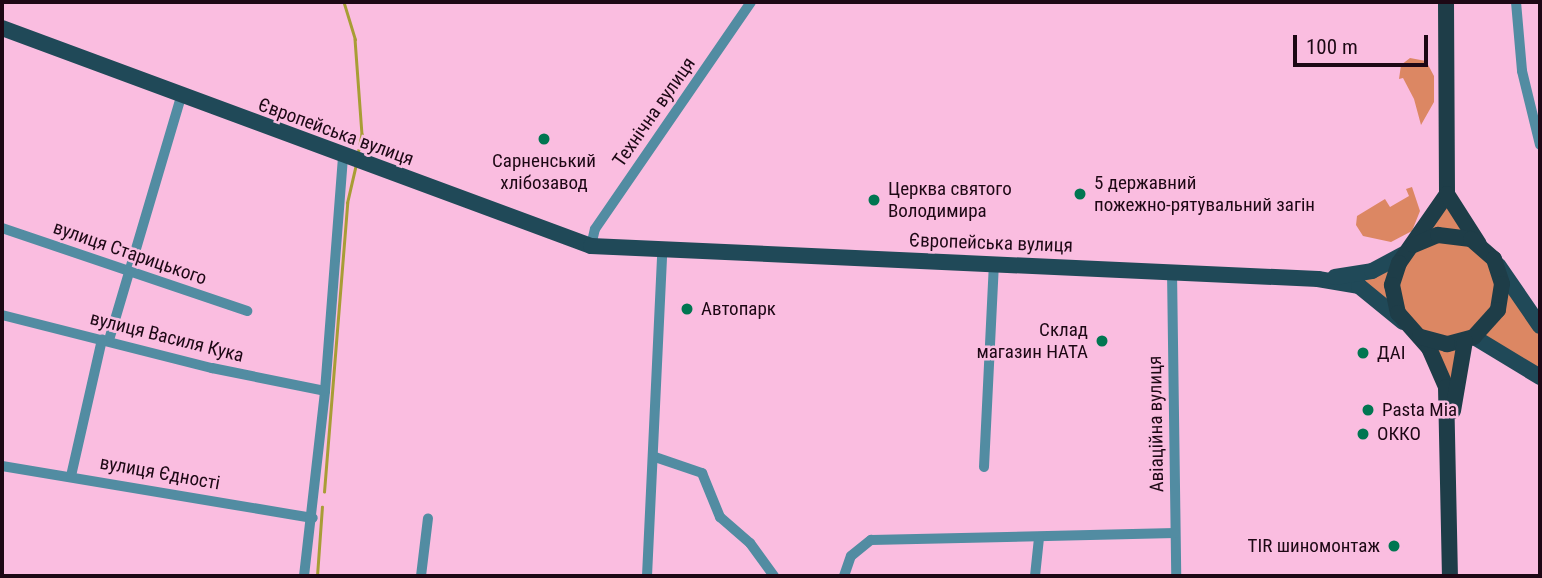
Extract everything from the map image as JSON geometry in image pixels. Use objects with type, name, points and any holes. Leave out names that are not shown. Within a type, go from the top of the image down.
[{"type":"highway","points":[[1446,2],[1447,194],[1479,244],[1494,259],[1502,284],[1498,310],[1470,339],[1448,433]]},
{"type":"highway","points":[[1447,194],[1408,250],[1392,285],[1395,307],[1403,322],[1436,359],[1446,387],[1450,576]]},
{"type":"highway","points":[[1408,250],[1428,237],[1451,234],[1479,244]]},
{"type":"highway","points":[[1418,336],[1437,343],[1470,339]]},
{"type":"main road","name":"Європейська вулиця","points":[[2,28],[351,160],[591,246],[662,252],[1318,279],[1359,286],[1403,322]]},
{"type":"main road","name":"Європейська вулиця","points":[[1318,279],[1372,271],[1408,250]]},
{"type":"main road","points":[[1494,259],[1540,326]]},
{"type":"main road","points":[[1470,339],[1540,377]]},
{"type":"street","name":"Технічна вулиця","points":[[591,246],[594,229],[751,2]]},
{"type":"street","points":[[1516,2],[1522,71],[1540,145]]},
{"type":"street","points":[[71,476],[105,339],[130,273],[181,97]]},
{"type":"street","points":[[304,576],[313,518],[351,160]]},
{"type":"street","name":"вулиця Старицького","points":[[2,228],[247,311]]},
{"type":"street","points":[[647,576],[655,457],[662,252]]},
{"type":"street","points":[[984,467],[994,264]]},
{"type":"street","name":"Авіаційна вулиця","points":[[1172,271],[1176,576]]},
{"type":"street","name":"вулиця Василя Кука","points":[[2,315],[212,368],[325,391]]},
{"type":"street","points":[[655,457],[702,473],[720,517],[750,543],[774,576]]},
{"type":"street","name":"вулиця Єдності","points":[[2,466],[313,518]]},
{"type":"street","points":[[421,576],[429,518]]},
{"type":"street","points":[[844,576],[851,556],[871,540],[1175,533]]},
{"type":"street","points":[[1035,576],[1039,537]]},
{"type":"shaded area","points":[[1410,58],[1426,61],[1434,76],[1434,102],[1421,125],[1414,99],[1403,78],[1399,79],[1401,65]]},
{"type":"shaded area","points":[[1412,187],[1420,211],[1412,231],[1391,242],[1363,236],[1356,225],[1357,216],[1385,199],[1390,207],[1409,196],[1406,189]]},
{"type":"shaded area","points":[[1447,194],[1540,326],[1540,377],[1474,337],[1454,405],[1441,372],[1358,274],[1404,254]]},
{"type":"waterway","points":[[344,2],[355,39],[362,134],[358,154]]},
{"type":"waterway","points":[[324,492],[347,203],[356,164]]},
{"type":"waterway","points":[[317,576],[322,507]]},
{"type":"place","name":"Сарненський хлібозавод","points":[[544,139]]},
{"type":"place","name":"5 державний пожежно-рятувальний загін","points":[[1080,194]]},
{"type":"place","name":"Церква святого Володимира","points":[[874,200]]},
{"type":"place","name":"Автопарк","points":[[687,309]]},
{"type":"place","name":"Склад магазин НАТА","points":[[1102,341]]},
{"type":"place","name":"ДАІ","points":[[1363,353]]},
{"type":"place","name":"Pasta Mia","points":[[1368,410]]},
{"type":"place","name":"ОККО","points":[[1363,434]]},
{"type":"place","name":"TIR шиномонтаж","points":[[1394,546]]}]
